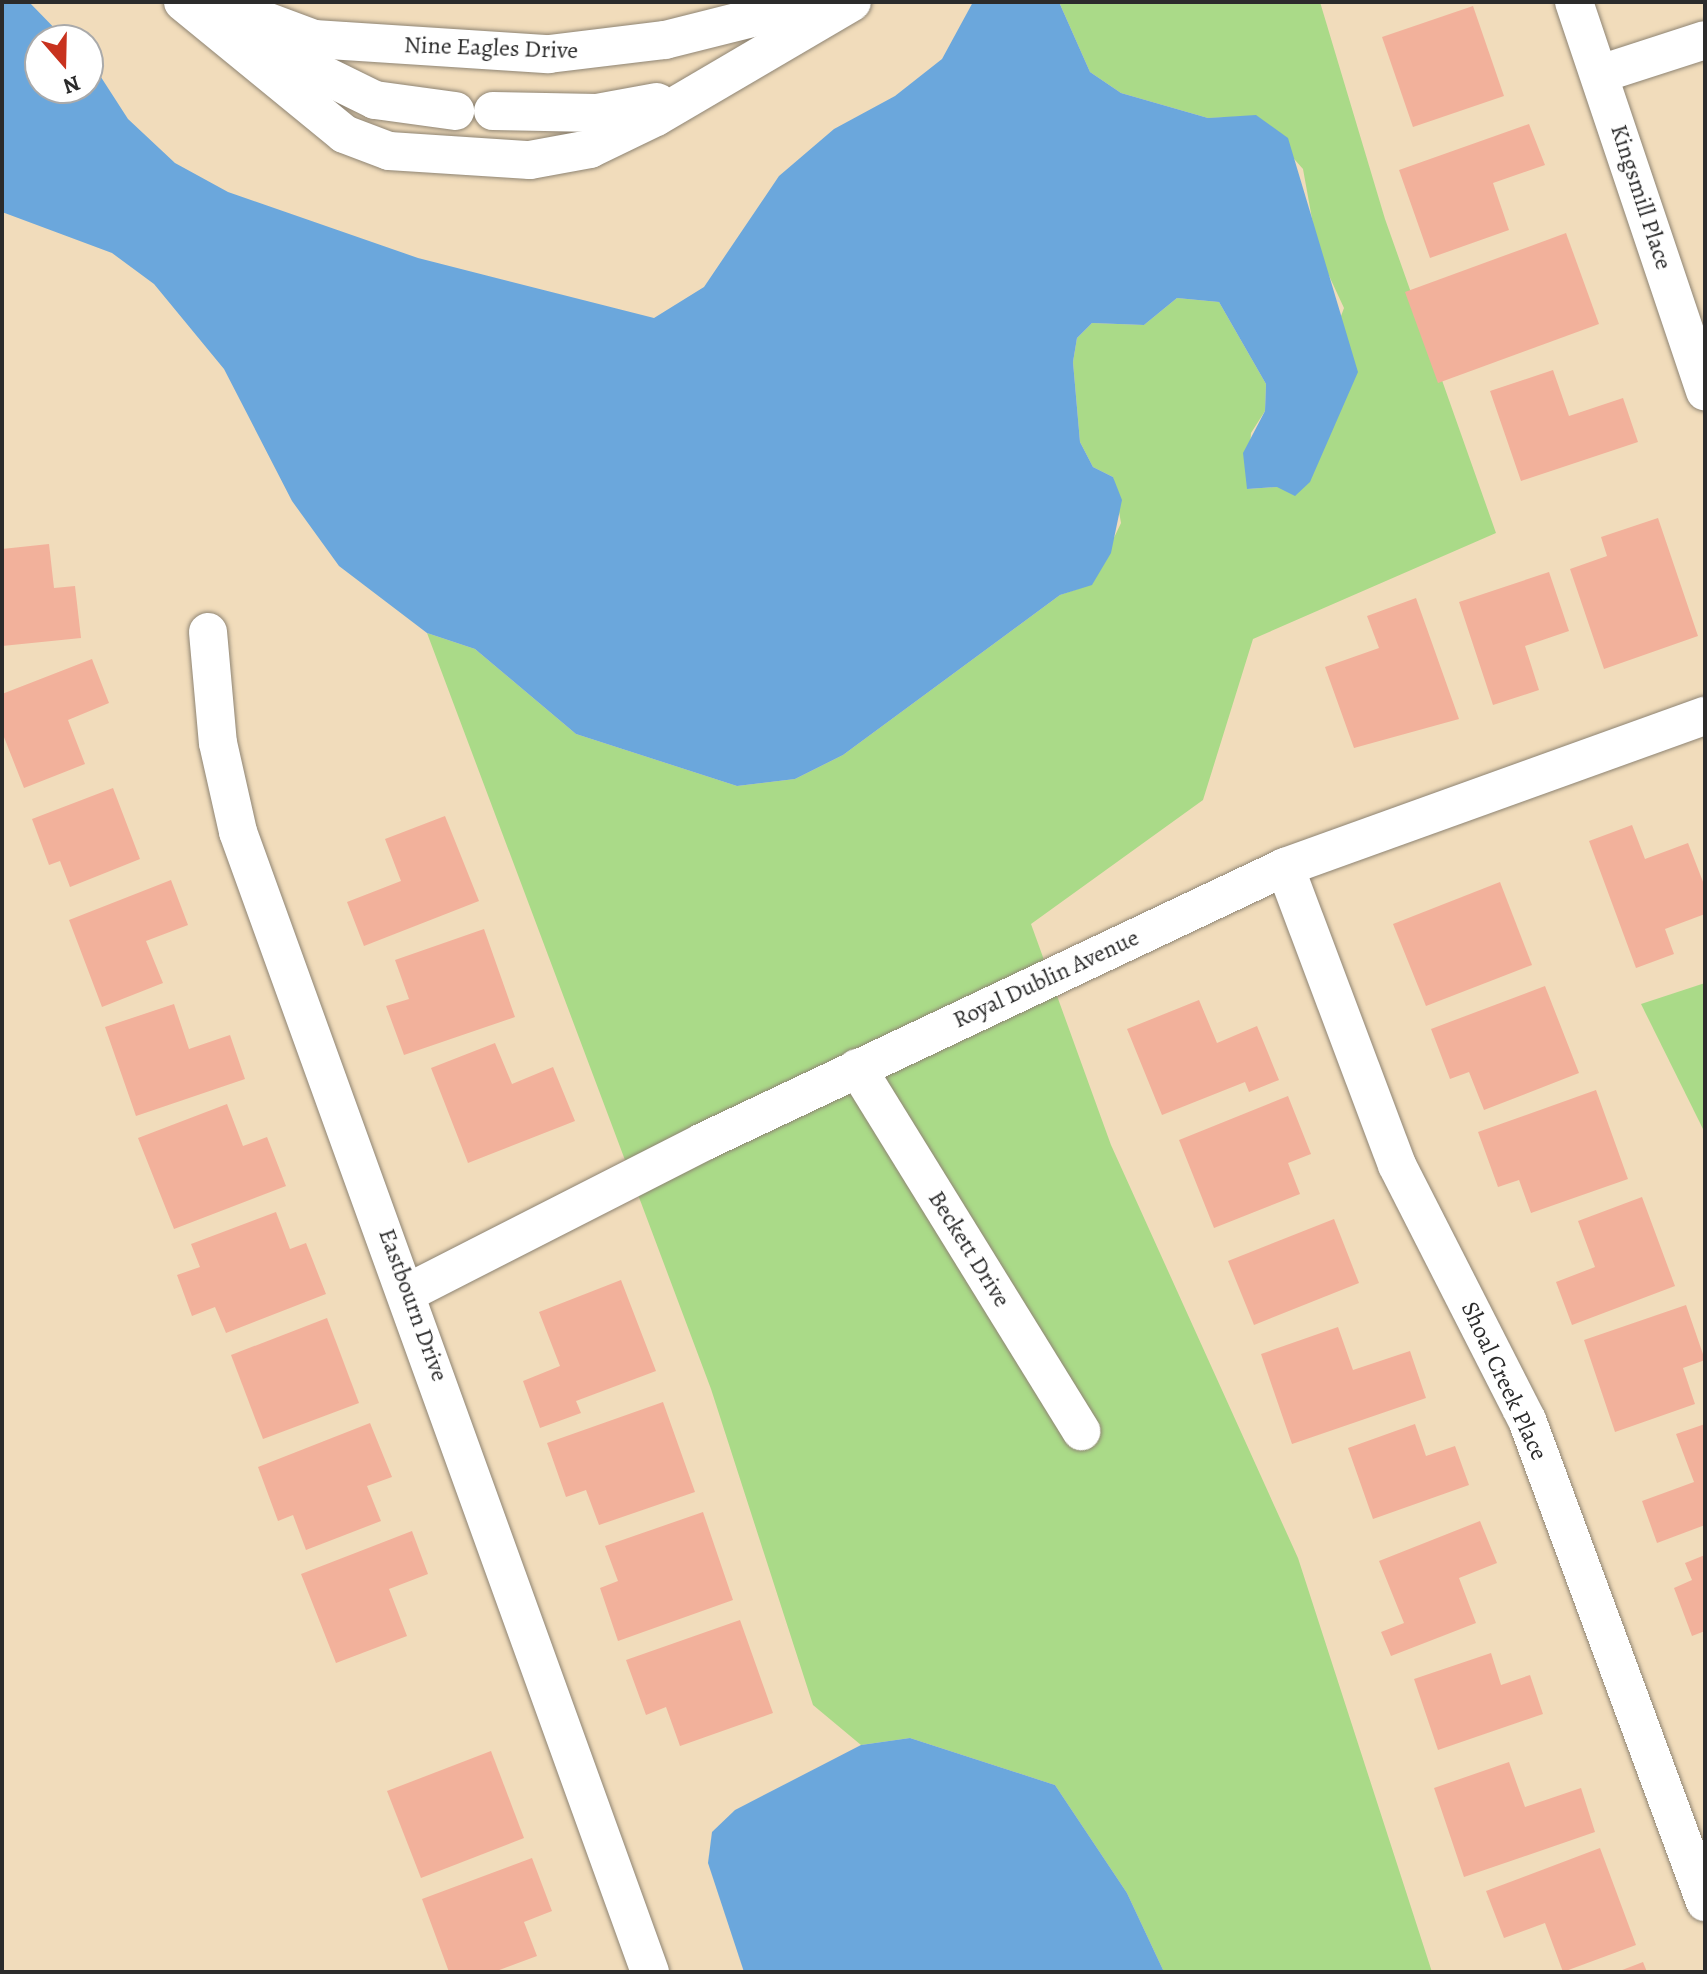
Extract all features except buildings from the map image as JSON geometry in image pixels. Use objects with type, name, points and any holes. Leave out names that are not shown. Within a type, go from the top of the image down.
[{"type":"street","points":[[183,2],[344,134],[389,151],[530,160],[575,152],[695,94],[852,2]]},
{"type":"street","points":[[194,2],[300,68],[350,89],[426,112],[455,111]]},
{"type":"street","name":"Nine Eagles Drive","points":[[215,2],[314,39],[549,54],[665,40],[816,2]]},
{"type":"street","name":"Kingsmill Place","points":[[1574,2],[1705,392]]},
{"type":"street","points":[[1600,74],[1705,40]]},
{"type":"street","points":[[493,111],[597,113],[695,94]]},
{"type":"street","name":"Eastbourn Drive","points":[[208,632],[218,743],[238,832],[409,1292],[650,1972]]},
{"type":"street","name":"Royal Dublin Avenue","points":[[409,1292],[857,1068],[1285,867],[1705,716]]},
{"type":"street","name":"Shoal Creek Place","points":[[1285,867],[1397,1165],[1527,1420],[1705,1902]]},
{"type":"street","name":"Beckett Drive","points":[[857,1068],[1081,1431]]},
{"type":"green space","points":[[1059,2],[1320,2],[1385,219],[1496,533],[1253,639],[1203,800],[1031,924],[1111,1145],[1298,1558],[1432,1972],[1164,1972],[1127,1893],[1055,1785],[910,1738],[861,1745],[813,1705],[711,1389],[427,633],[475,649],[576,734],[737,786],[795,779],[843,755],[1060,595],[1092,584],[1121,523],[1113,477],[1093,467],[1080,442],[1073,362],[1077,338],[1092,323],[1144,325],[1177,298],[1219,302],[1266,384],[1265,411],[1251,433],[1247,489],[1277,487],[1344,308],[1318,252],[1303,169],[1256,116],[1208,118],[1121,93],[1090,72]]},
{"type":"green space","points":[[1705,983],[1705,1133],[1641,1004]]},
{"type":"water","points":[[2,2],[29,2],[50,24],[24,24],[24,104],[104,104],[104,82],[128,119],[175,163],[228,192],[418,258],[654,318],[704,287],[779,176],[834,129],[895,96],[942,59],[973,2],[1059,2],[1090,72],[1121,93],[1208,118],[1256,115],[1288,138],[1358,372],[1310,482],[1295,496],[1277,487],[1247,489],[1243,453],[1265,411],[1266,384],[1219,302],[1177,298],[1144,325],[1092,323],[1077,338],[1073,362],[1080,442],[1093,467],[1113,477],[1122,500],[1111,553],[1092,585],[1060,595],[843,755],[795,779],[737,786],[576,734],[475,649],[427,633],[339,566],[292,501],[224,369],[154,284],[112,253],[2,212]]},
{"type":"water","points":[[910,1738],[1055,1785],[1127,1893],[1164,1972],[744,1972],[708,1863],[712,1832],[735,1810],[861,1745]]}]
